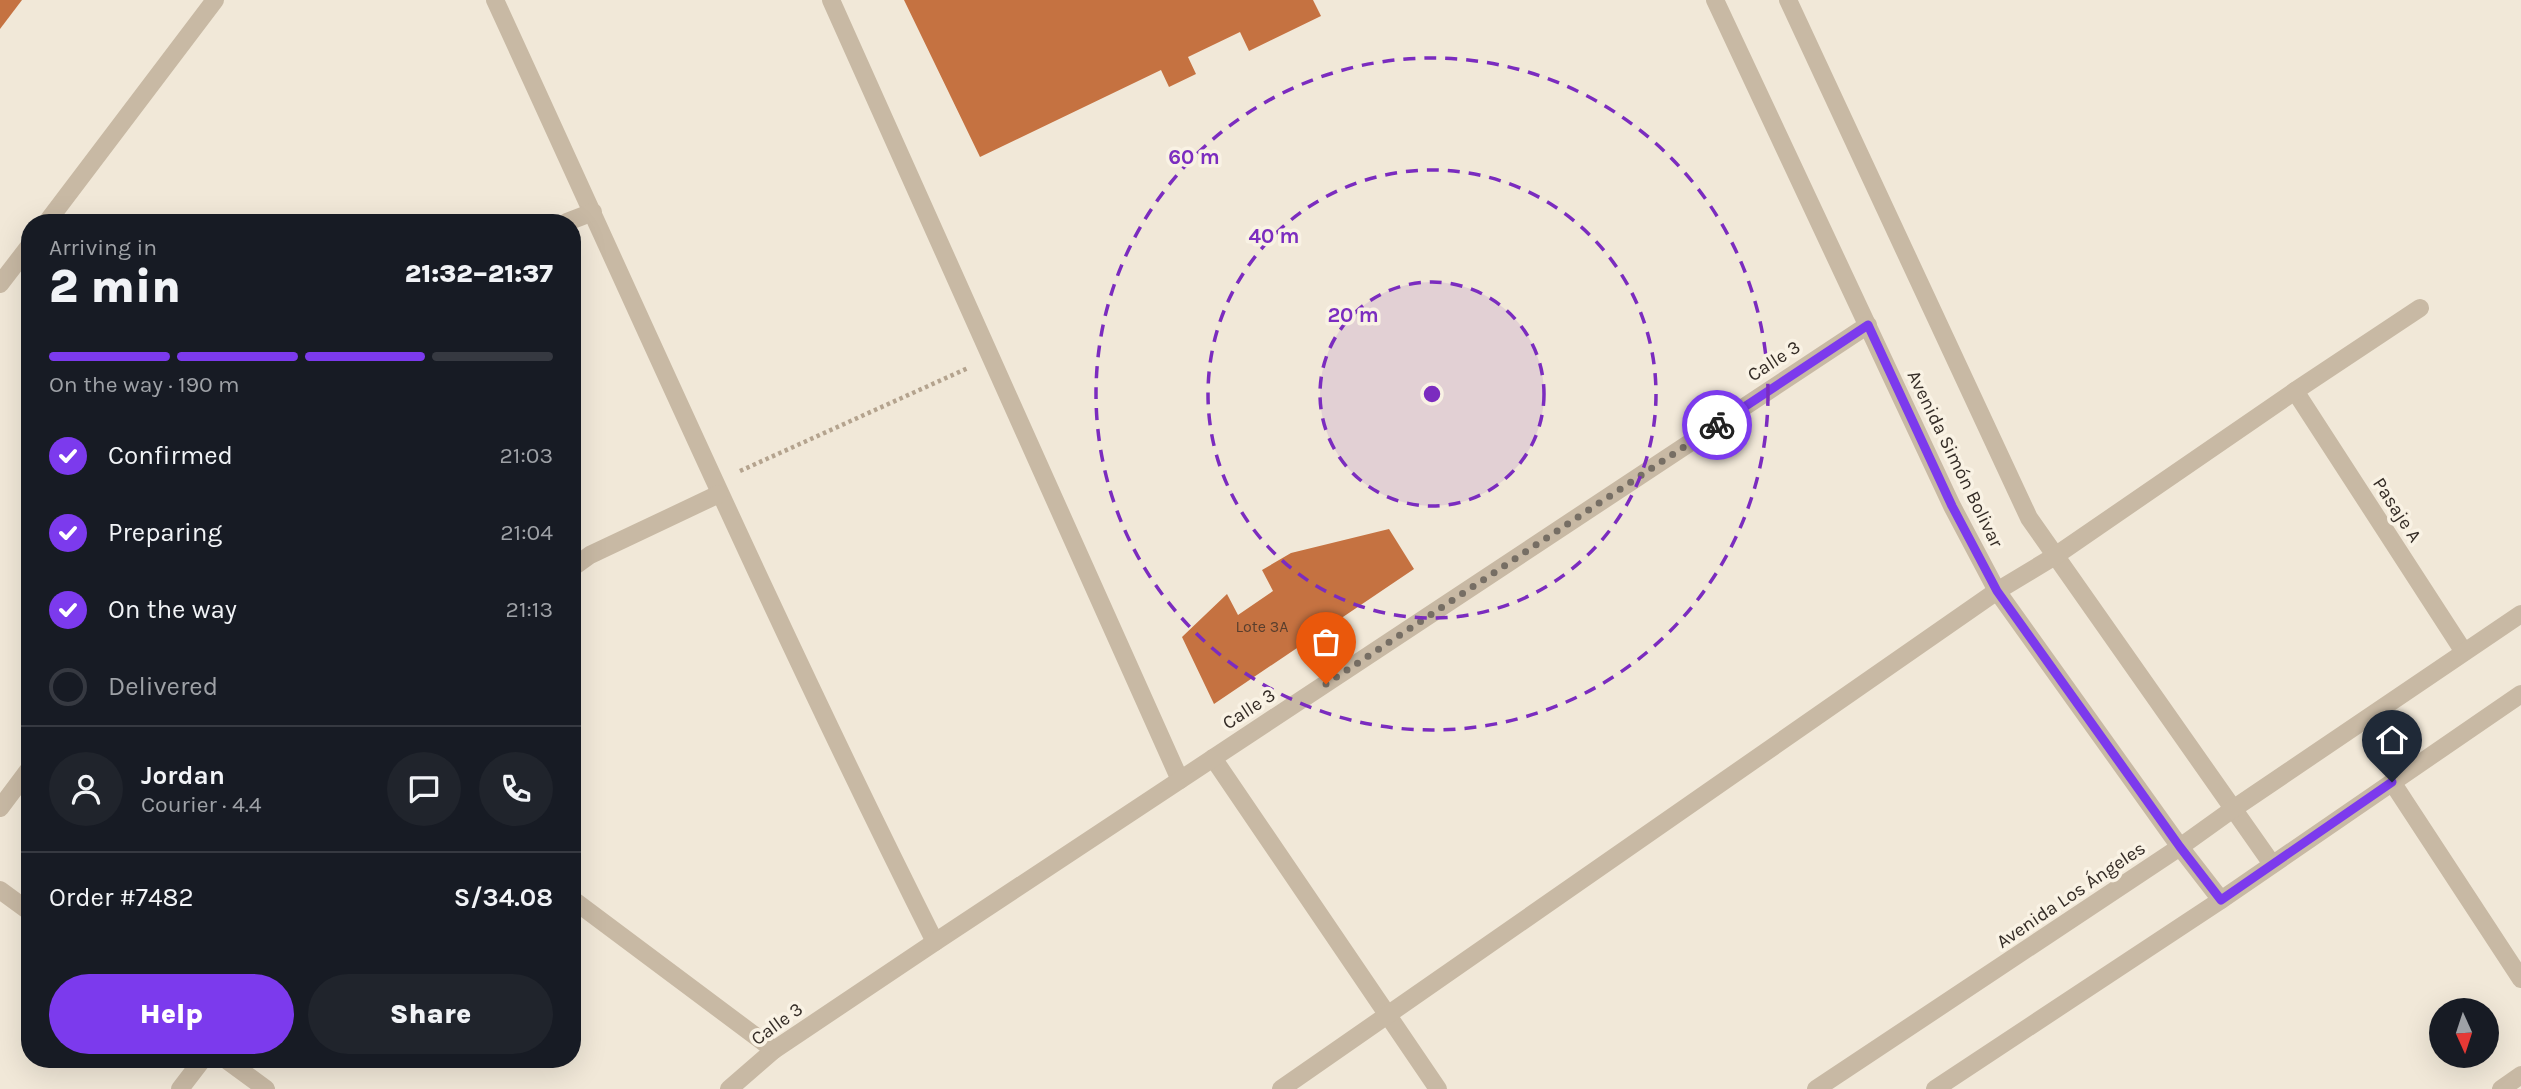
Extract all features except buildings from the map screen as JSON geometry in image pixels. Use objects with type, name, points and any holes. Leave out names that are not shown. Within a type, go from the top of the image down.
[{"type":"street","points":[[53,214],[215,0]]},
{"type":"street","points":[[495,0],[716,488],[832,734],[935,942]]},
{"type":"street","points":[[831,0],[1180,780]]},
{"type":"street","name":"Avenida Simón Bolivar","points":[[1715,0],[1952,506],[1997,591],[2221,900]]},
{"type":"street","points":[[1788,0],[2029,518],[2272,864]]},
{"type":"street","points":[[581,217],[593,212]]},
{"type":"street","points":[[0,284],[21,257]]},
{"type":"street","points":[[1281,1089],[1997,591],[2054,556],[2420,308]]},
{"type":"street","name":"Calle 3","points":[[729,1089],[774,1050],[935,942],[1868,325]]},
{"type":"street","name":"Pasaje A","points":[[2295,391],[2464,652]]},
{"type":"street","points":[[581,562],[716,488]]},
{"type":"street","name":"Avenida Los Ángeles","points":[[1816,1089],[2180,847],[2521,614]]},
{"type":"street","points":[[1935,1089],[2221,900],[2521,694]]},
{"type":"street","points":[[1213,758],[1438,1089]]},
{"type":"street","points":[[0,808],[21,780]]},
{"type":"street","points":[[2392,782],[2521,979]]},
{"type":"street","points":[[0,890],[21,905]]},
{"type":"street","points":[[581,906],[774,1050]]},
{"type":"street","points":[[180,1089],[196,1068]]},
{"type":"street","points":[[237,1068],[265,1089]]},
{"type":"street","points":[[2501,1089],[2521,1075]]},
{"type":"path","points":[[716,488],[991,358]]},
{"type":"way so far","points":[[1326,684],[1717,425]]},
{"type":"route","points":[[1717,425],[1868,325],[1952,506],[1997,591],[2221,900],[2392,782]]}]
